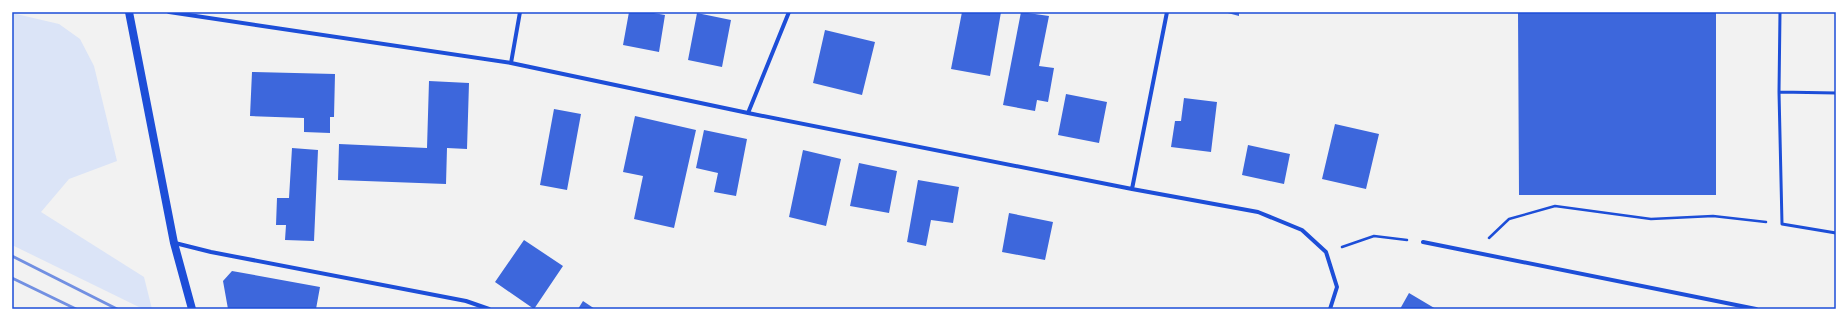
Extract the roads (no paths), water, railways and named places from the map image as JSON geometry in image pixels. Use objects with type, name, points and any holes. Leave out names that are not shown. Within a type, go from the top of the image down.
[{"type":"main road","points":[[129,12],[174,243],[192,309]]},
{"type":"street","points":[[169,12],[512,63],[748,113],[1132,189],[1258,212],[1302,230],[1326,252],[1337,287],[1330,309]]},
{"type":"street","points":[[512,63],[520,12]]},
{"type":"street","points":[[748,113],[789,12]]},
{"type":"street","points":[[1132,189],[1167,12]]},
{"type":"street","points":[[1423,242],[1756,309]]},
{"type":"street","points":[[174,243],[211,252],[466,301],[489,309]]},
{"type":"lane","points":[[1780,12],[1779,92],[1782,224],[1836,233]]},
{"type":"lane","points":[[1779,92],[1836,93]]},
{"type":"railway","points":[[12,256],[117,309]]},
{"type":"railway","points":[[12,278],[76,309]]}]
